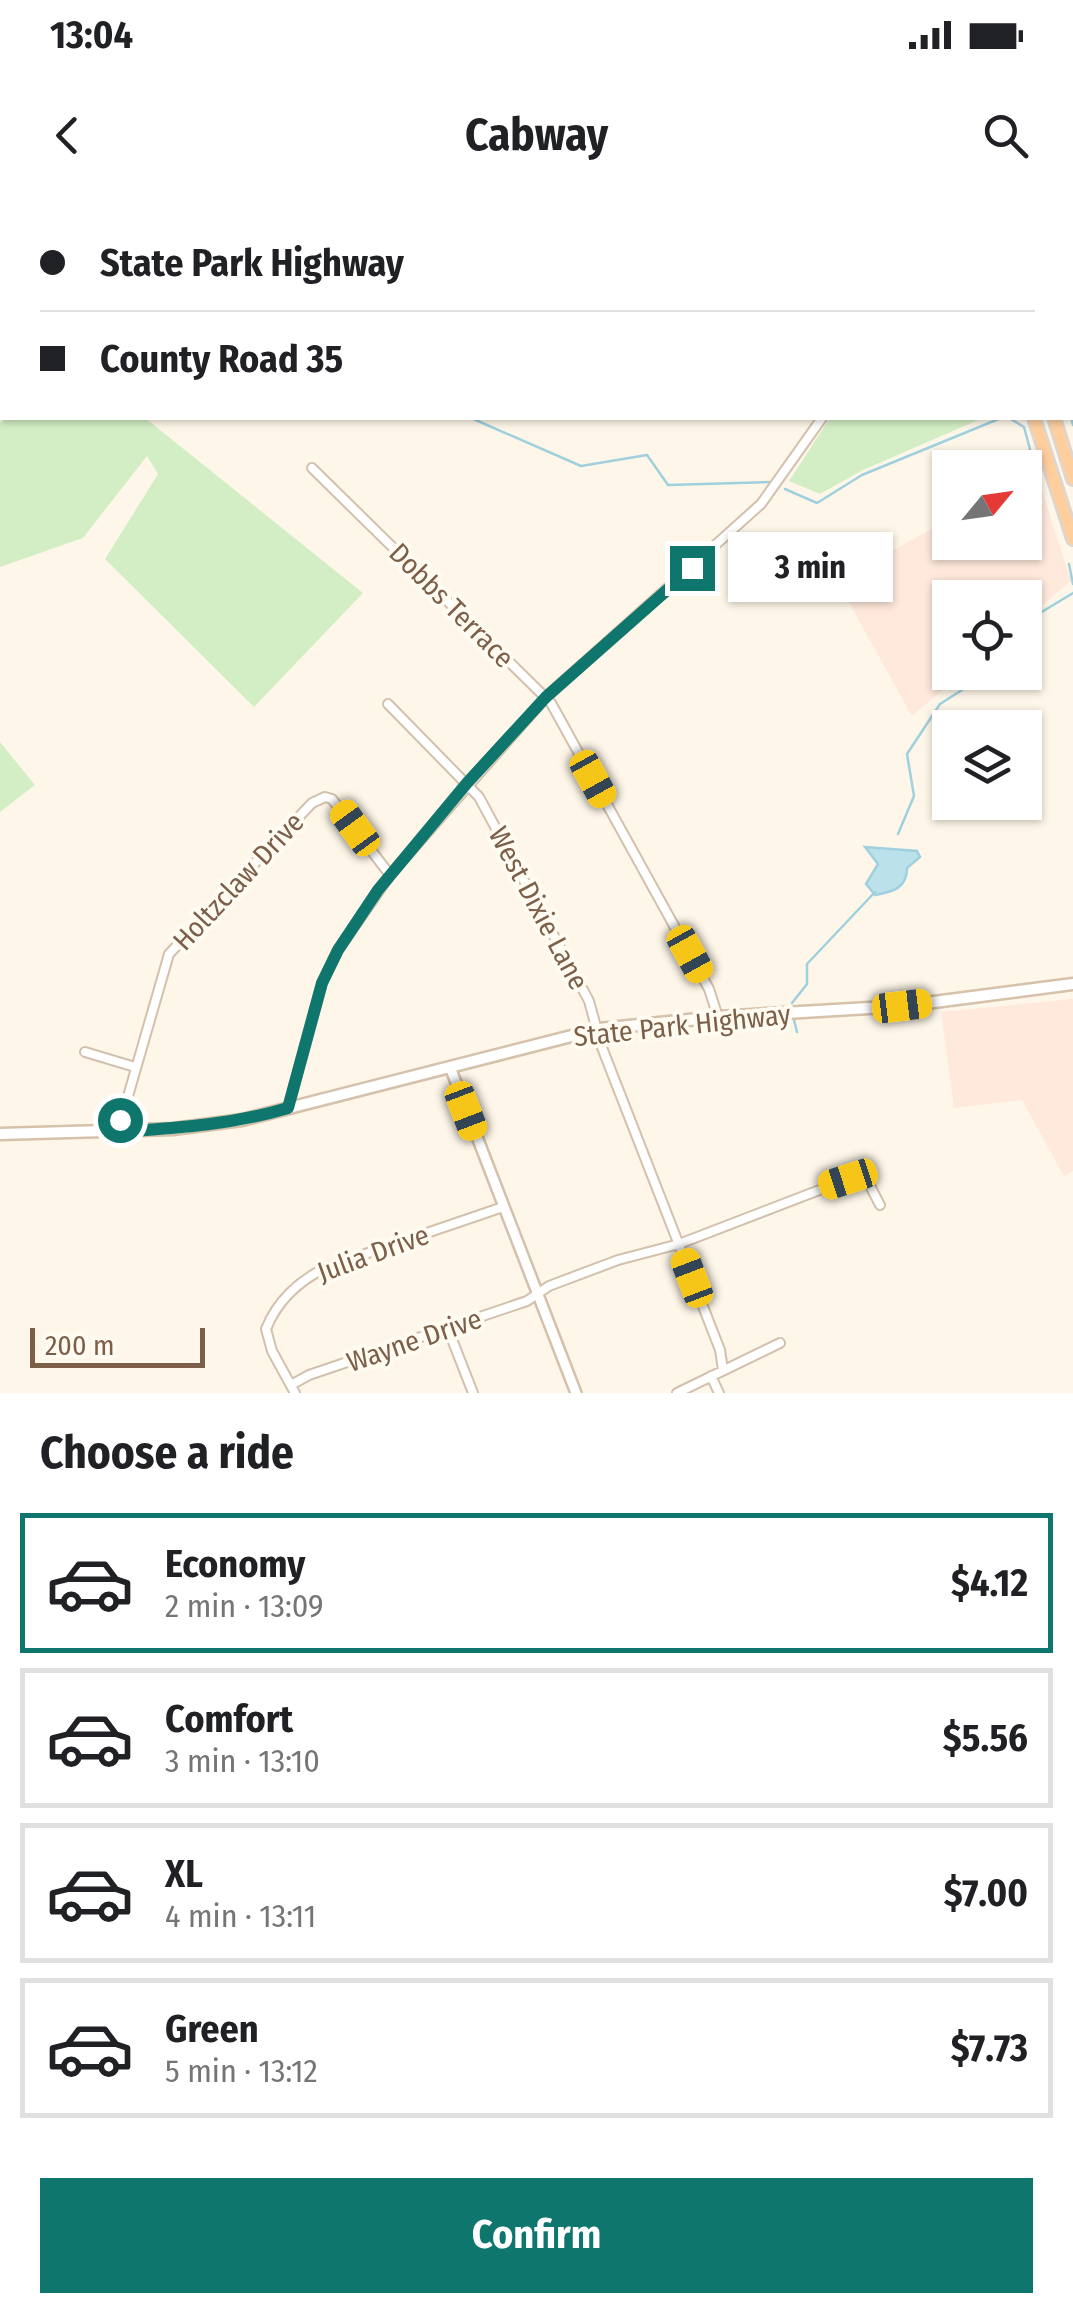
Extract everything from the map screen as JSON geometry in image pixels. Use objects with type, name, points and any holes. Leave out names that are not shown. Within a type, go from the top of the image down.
[{"type":"highway","points":[[1035,420],[1073,539]]},
{"type":"highway","points":[[1055,420],[1073,479]]},
{"type":"main road","name":"State Park Highway","points":[[0,1134],[204,1126],[598,1029],[902,1006],[1073,984]]},
{"type":"street","points":[[288,1108],[327,971],[390,875],[546,697],[754,512],[784,476],[821,420]]},
{"type":"street","name":"Dobbs Terrace","points":[[312,468],[546,697],[709,989],[718,1017]]},
{"type":"street","name":"West Dixie Lane","points":[[388,704],[483,803],[589,1001],[601,1045],[720,1350],[723,1370]]},
{"type":"street","name":"Holtzclaw Drive","points":[[118,1132],[162,970],[173,948],[312,803],[328,797],[338,804],[390,875]]},
{"type":"street","points":[[85,1052],[135,1067]]},
{"type":"street","points":[[450,1067],[576,1393]]},
{"type":"street","name":"Wayne Drive","points":[[293,1389],[309,1375],[448,1329],[538,1296],[549,1286],[618,1260],[678,1244],[854,1178],[867,1180],[880,1204]]},
{"type":"street","name":"Julia Drive","points":[[293,1389],[267,1340],[266,1329],[284,1300],[315,1273],[503,1208]]},
{"type":"street","points":[[448,1329],[473,1393]]},
{"type":"street","points":[[677,1393],[780,1343]]},
{"type":"street","points":[[712,1376],[720,1393]]},
{"type":"shaded area","points":[[1042,491],[1071,581],[1042,606],[1042,580],[932,580],[932,690],[943,690],[912,716],[837,581],[932,529],[932,560],[1042,560]]},
{"type":"shaded area","points":[[1073,999],[1073,1171],[1064,1176],[1022,1100],[954,1108],[941,1012]]},
{"type":"green space","points":[[147,420],[363,593],[254,707],[105,559],[158,474],[147,456],[83,538],[0,567],[0,422]]},
{"type":"green space","points":[[829,420],[978,420],[863,470],[820,494],[789,481]]},
{"type":"green space","points":[[0,742],[35,785],[0,812]]},
{"type":"water","points":[[865,847],[917,851],[920,857],[907,868],[905,880],[898,888],[875,895],[866,884],[878,864]]},
{"type":"waterway","points":[[476,420],[581,466],[647,455],[668,485],[771,482]]},
{"type":"waterway","points":[[785,489],[817,503],[862,475],[996,420]]},
{"type":"waterway","points":[[1012,420],[1024,427],[1030,450]]},
{"type":"waterway","points":[[1072,420],[1073,425]]},
{"type":"waterway","points":[[1069,564],[1073,584]]},
{"type":"waterway","points":[[1042,612],[1073,593]]},
{"type":"waterway","points":[[898,834],[914,796],[907,754],[940,704],[962,690]]},
{"type":"waterway","points":[[792,1003],[807,984],[807,964],[875,892]]},
{"type":"waterway","points":[[794,1020],[797,1032]]},
{"type":"route","points":[[120,1120],[118,1132],[173,1129],[242,1120],[288,1108],[322,983],[338,950],[378,890],[467,783],[546,697],[692,568]]}]
